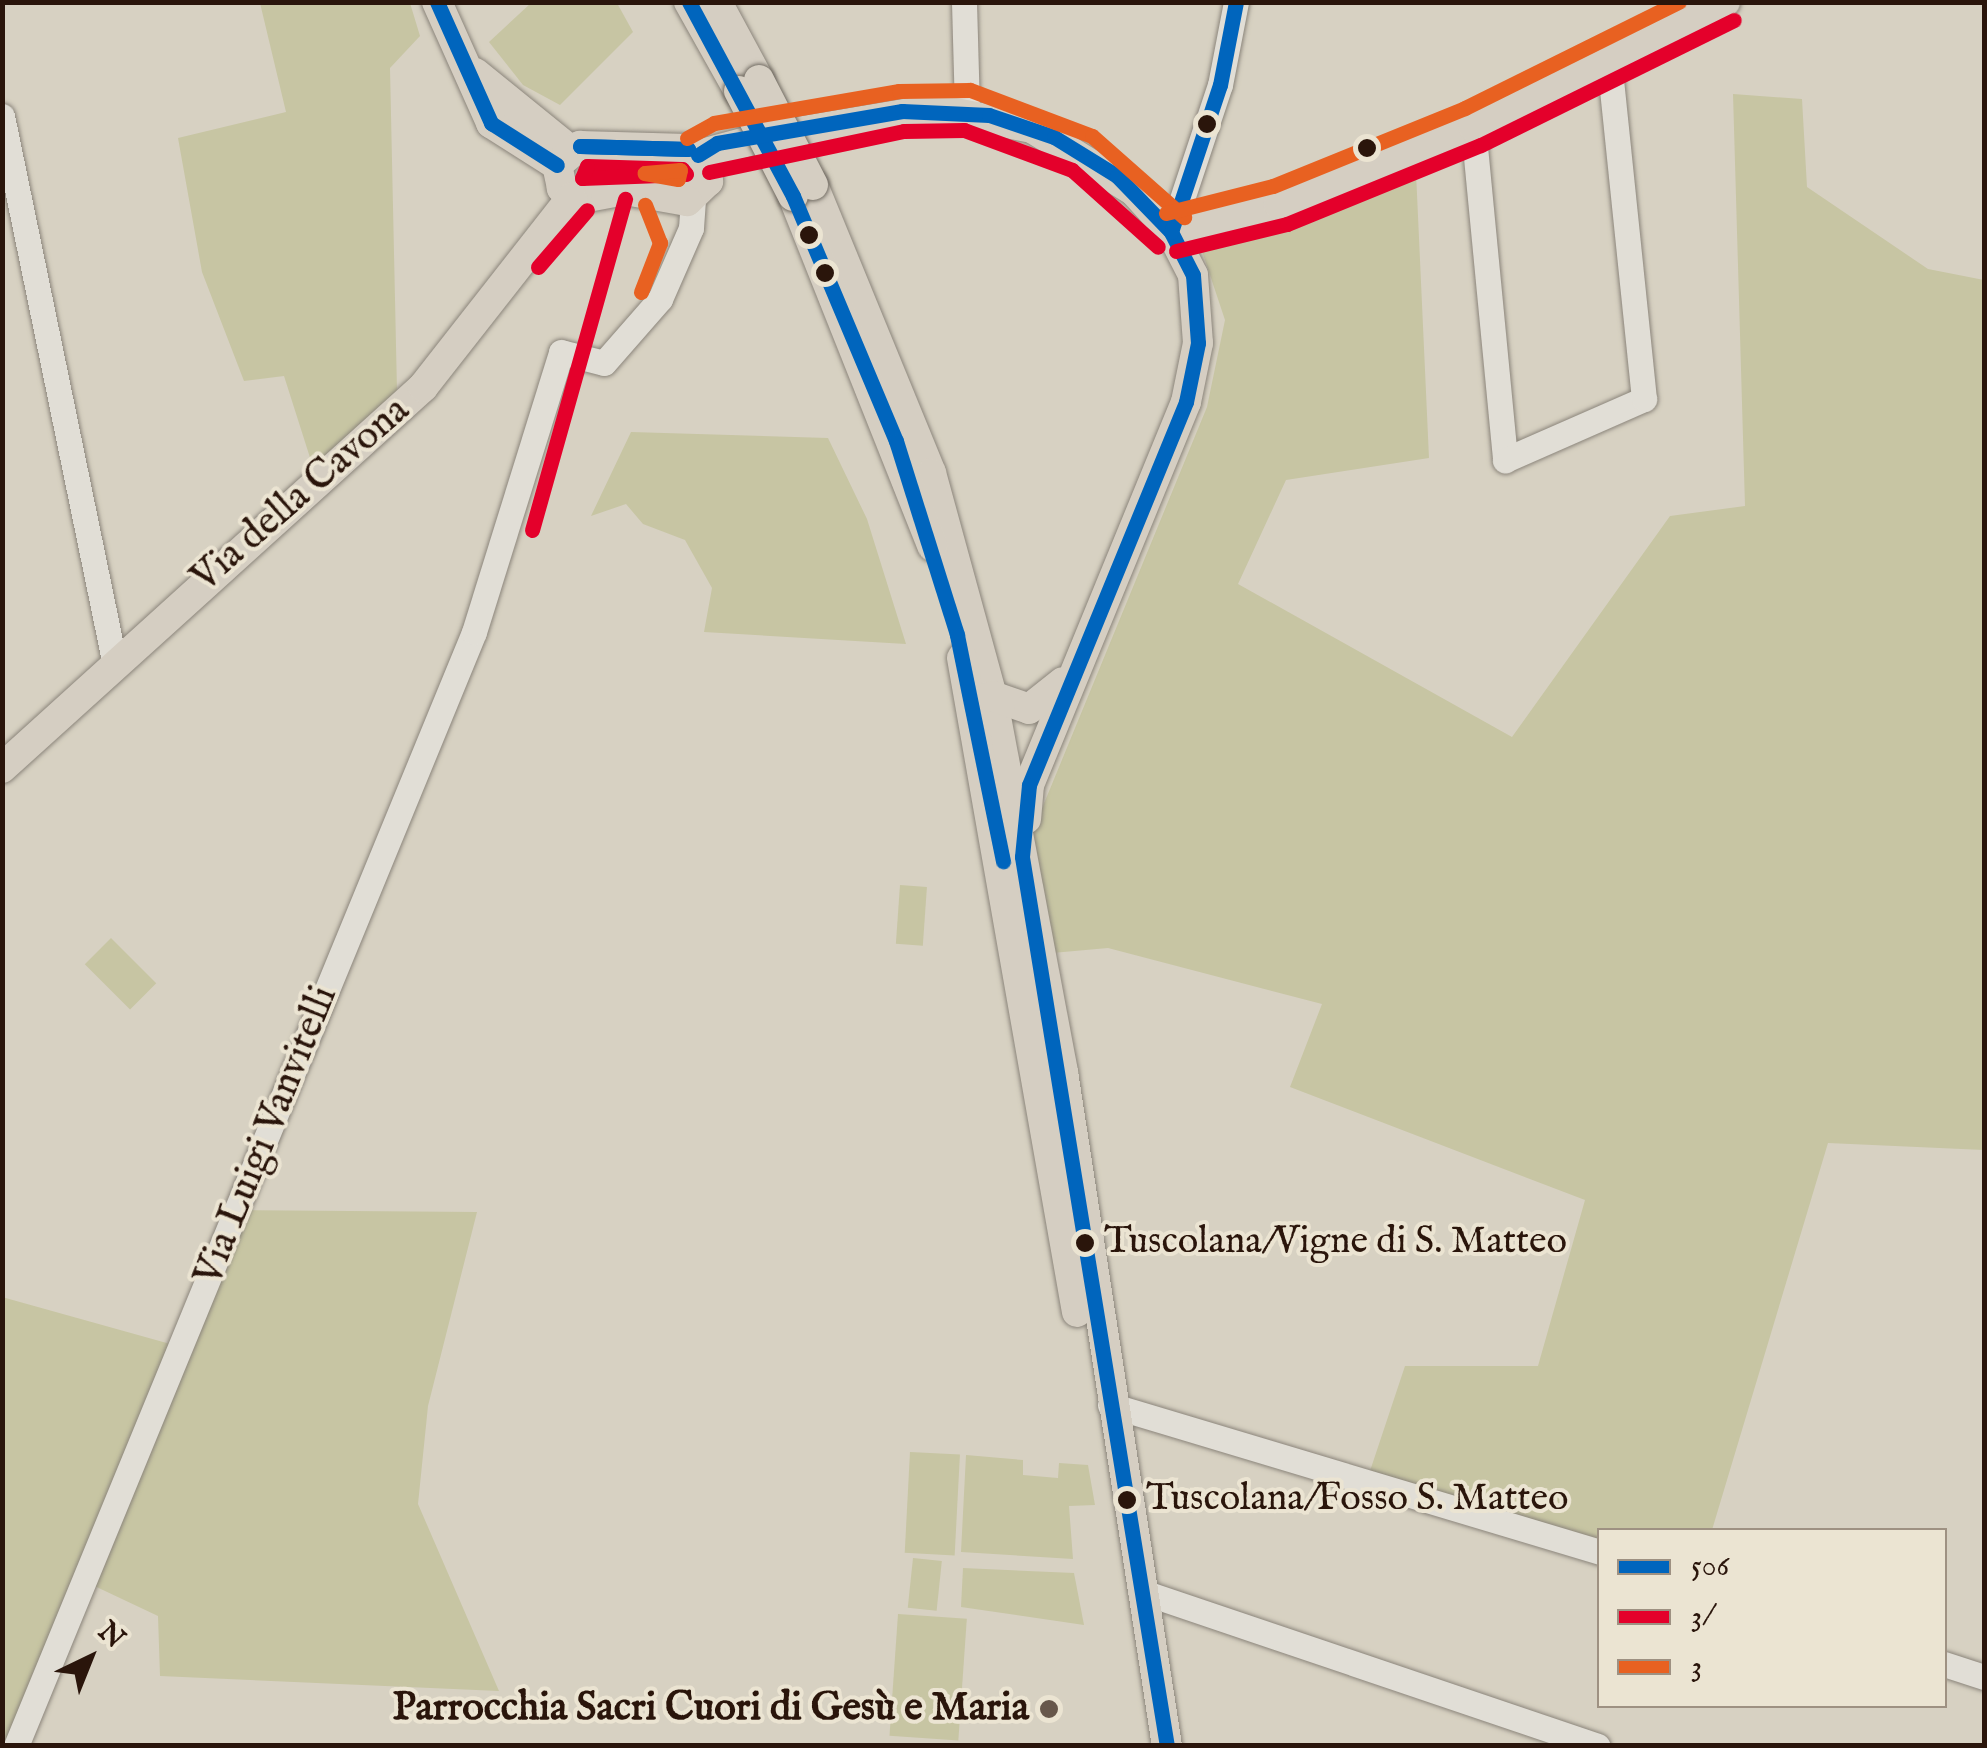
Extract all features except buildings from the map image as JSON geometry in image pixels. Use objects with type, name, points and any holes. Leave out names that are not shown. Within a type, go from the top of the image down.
[{"type":"main road","points":[[689,2],[749,86]]},
{"type":"main road","points":[[717,2],[749,86],[803,190],[931,473],[992,696],[1022,857],[1167,1746]]},
{"type":"main road","points":[[1171,232],[1279,206],[1473,126],[1610,63],[1725,2]]},
{"type":"main road","points":[[437,4],[491,124],[563,157],[691,181]]},
{"type":"main road","points":[[803,131],[902,111],[967,110],[1082,152],[1171,232],[1196,286],[1192,383],[1029,784],[1022,857]]},
{"type":"main road","points":[[563,157],[572,198],[691,181]]},
{"type":"main road","points":[[803,190],[896,441],[964,665],[1146,1746]]},
{"type":"main road","name":"Via della Cavona","points":[[2,768],[114,660],[423,387],[572,198]]},
{"type":"main road","points":[[992,696],[1036,708],[1076,662]]},
{"type":"street","points":[[964,2],[967,110]]},
{"type":"street","points":[[1171,232],[1220,85],[1236,2]]},
{"type":"street","points":[[1473,126],[1505,460],[1644,399],[1610,63]]},
{"type":"street","points":[[2,116],[114,660]]},
{"type":"street","name":"Via Luigi Vanvitelli","points":[[16,1746],[513,525],[561,352],[604,363],[660,299],[682,243],[691,181]]},
{"type":"street","points":[[1110,1405],[1597,1551]]},
{"type":"street","points":[[1140,1591],[1597,1746]]},
{"type":"street","points":[[1947,1665],[1984,1677]]},
{"type":"shaded area","points":[[260,3],[410,3],[420,36],[390,68],[397,391],[313,467],[284,376],[244,381],[202,272],[178,138],[286,112]]},
{"type":"shaded area","points":[[531,3],[617,3],[633,32],[560,105],[523,85],[489,42]]},
{"type":"shaded area","points":[[1733,94],[1802,99],[1807,187],[1928,269],[1984,280],[1984,1150],[1828,1143],[1713,1528],[1597,1528],[1597,1548],[1369,1474],[1405,1366],[1538,1366],[1585,1200],[1290,1087],[1322,1004],[1108,948],[1041,954],[1022,857],[1207,407],[1225,320],[1197,236],[1415,150],[1429,458],[1286,480],[1238,584],[1512,737],[1670,516],[1745,506]]},
{"type":"shaded area","points":[[631,432],[828,438],[867,519],[906,644],[704,632],[712,588],[685,540],[643,524],[626,504],[591,516]]},
{"type":"shaded area","points":[[900,885],[927,887],[923,946],[896,944]]},
{"type":"shaded area","points":[[111,938],[156,983],[130,1009],[85,964]]},
{"type":"shaded area","points":[[237,1210],[477,1212],[428,1406],[418,1504],[499,1691],[160,1676],[158,1616],[86,1582],[16,1745],[3,1745],[2,1297],[181,1347]]},
{"type":"shaded area","points":[[910,1452],[960,1455],[955,1555],[905,1553]]},
{"type":"shaded area","points":[[966,1455],[1023,1460],[1023,1475],[1058,1478],[1059,1463],[1088,1465],[1095,1505],[1069,1506],[1073,1559],[961,1552]]},
{"type":"shaded area","points":[[913,1558],[942,1561],[937,1611],[908,1608]]},
{"type":"shaded area","points":[[963,1568],[1074,1573],[1084,1625],[961,1607]]},
{"type":"shaded area","points":[[898,1614],[967,1619],[958,1741],[889,1736]]},
{"type":"transit line","name":"506","points":[[437,2],[491,123],[557,165]]},
{"type":"transit line","name":"506","points":[[689,2],[793,196],[896,441],[957,635],[1003,861]]},
{"type":"transit line","name":"506","points":[[1171,232],[1220,85],[1236,2]]},
{"type":"transit line","name":"3","points":[[1166,213],[1273,186],[1465,108],[1679,2]]},
{"type":"transit line","name":"3/","points":[[1176,251],[1287,224],[1481,145],[1734,20]]},
{"type":"transit line","name":"3","points":[[687,138],[714,123],[899,91],[970,90],[1092,136],[1184,217]]},
{"type":"transit line","name":"506","points":[[698,155],[717,143],[902,111],[989,115],[1054,137],[1117,176],[1171,232],[1193,275],[1198,343],[1186,402],[1029,785],[1022,857],[1167,1746]]},
{"type":"transit line","name":"3/","points":[[709,172],[904,131],[964,130],[1072,170],[1158,247]]},
{"type":"transit line","name":"506","points":[[580,146],[688,149]]},
{"type":"transit line","name":"506","points":[[580,146],[688,149]]},
{"type":"transit line","name":"3/","points":[[587,166],[682,169],[686,174],[582,178],[587,166]]},
{"type":"transit line","name":"3","points":[[680,170],[678,179],[645,173],[680,170]]},
{"type":"transit line","name":"3/","points":[[532,530],[625,199]]},
{"type":"transit line","name":"3","points":[[641,292],[660,243],[645,205]]},
{"type":"transit line","name":"3/","points":[[538,267],[587,210]]},
{"type":"place","name":"Tuscolana/Vigne di S. Matteo","points":[[1085,1243]]},
{"type":"place","name":"Tuscolana/Fosso S. Matteo","points":[[1127,1500]]},
{"type":"place","name":"Parrocchia Sacri Cuori di Gesù e Maria","points":[[1049,1709]]}]
